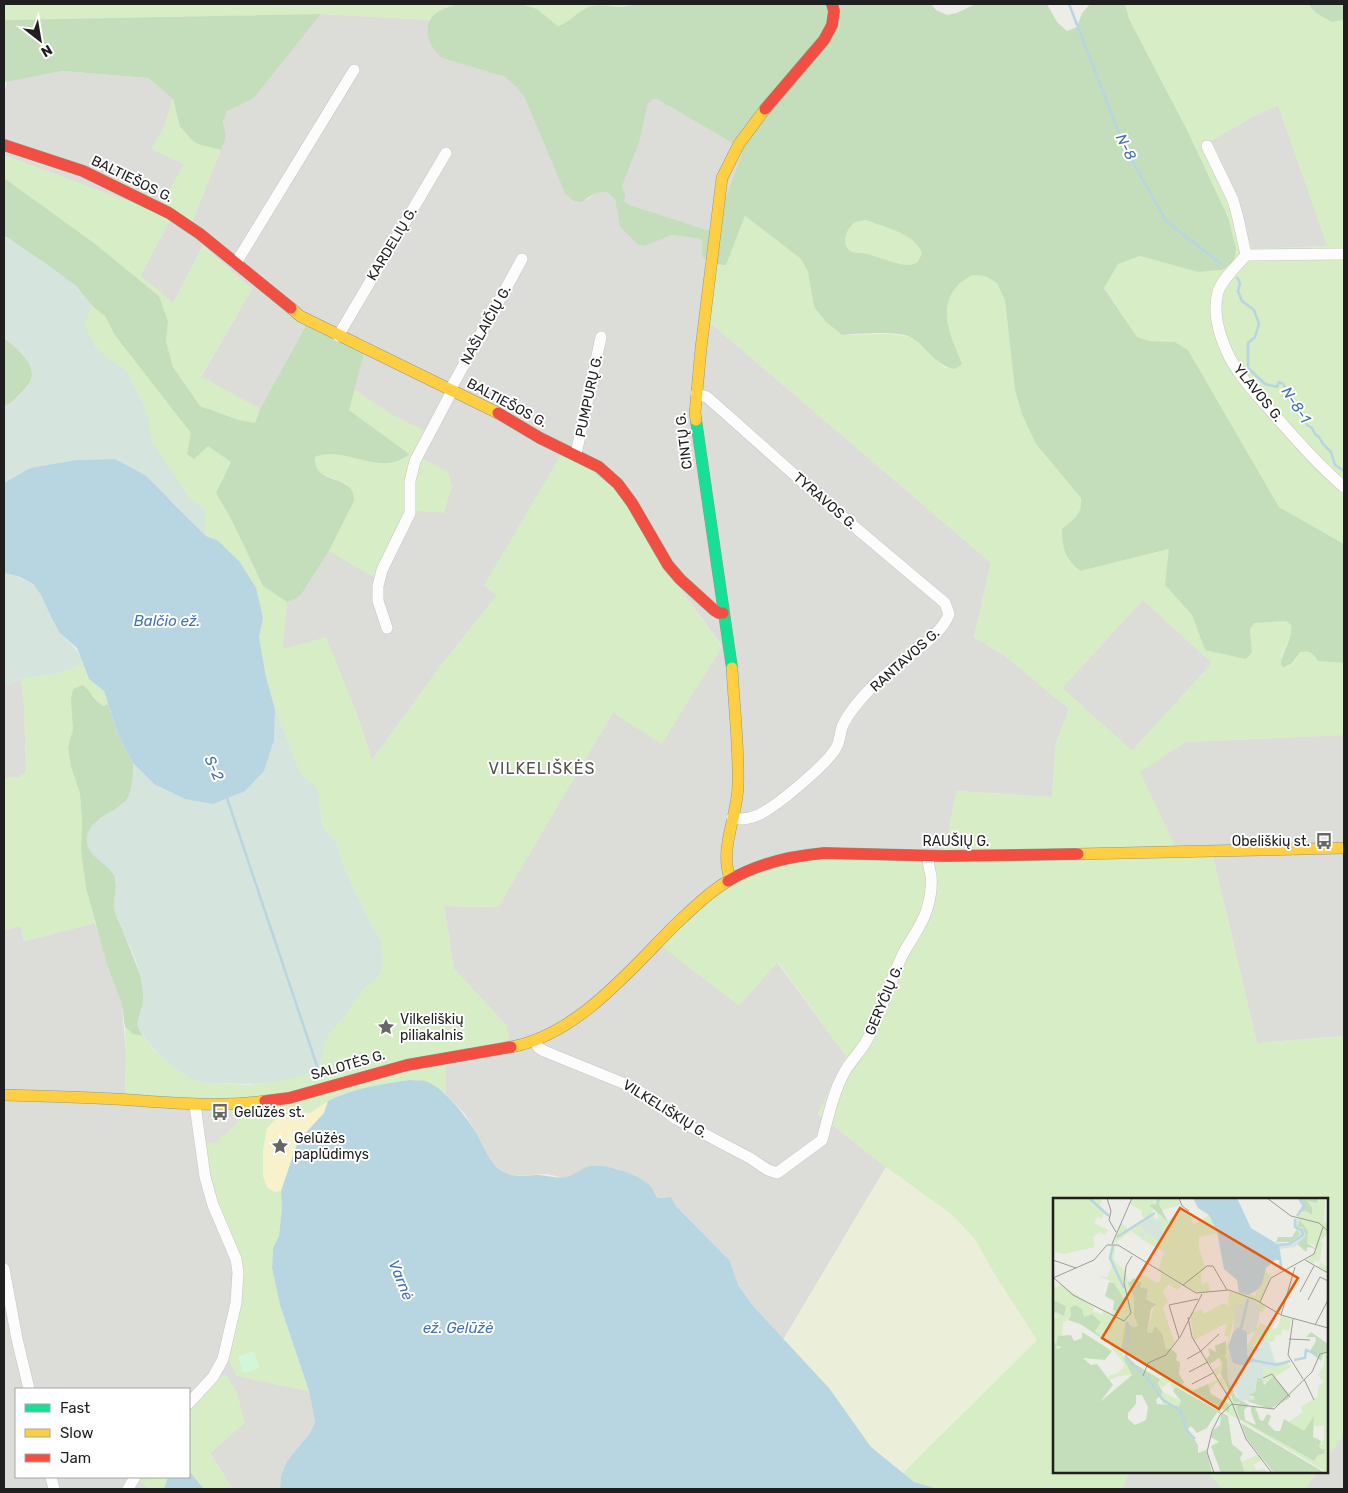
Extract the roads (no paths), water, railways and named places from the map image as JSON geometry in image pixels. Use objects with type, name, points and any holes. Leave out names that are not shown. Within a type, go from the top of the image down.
[{"type":"street","name":"CINTŲ G.","points":[[730,878],[726,866],[738,788],[732,662],[723,613],[695,413],[696,394],[722,178],[739,144],[775,97],[824,40],[832,25],[834,11],[832,4]]},
{"type":"street","points":[[236,263],[354,70]]},
{"type":"street","name":"BALTIEŠOS G.","points":[[4,145],[83,171],[169,213],[200,234],[300,316],[510,419],[540,438],[576,454],[599,467],[618,484],[632,503],[668,565],[680,579],[714,610],[723,613]]},
{"type":"street","points":[[1207,146],[1232,200],[1246,255],[1344,254]]},
{"type":"street","name":"KARDELIŲ G.","points":[[338,336],[446,153]]},
{"type":"street","name":"YLAVOS G.","points":[[1246,255],[1220,287],[1218,294],[1216,308],[1218,326],[1231,359],[1244,380],[1320,467],[1344,488]]},
{"type":"street","name":"NAŠLAIČIŲ G.","points":[[387,628],[378,600],[378,586],[382,570],[410,512],[410,481],[415,461],[522,259]]},
{"type":"street","name":"PUMPURŲ G.","points":[[576,454],[601,337]]},
{"type":"street","name":"TYRAVOS G.","points":[[696,394],[707,397],[832,508],[894,558],[945,603],[949,614]]},
{"type":"street","name":"RANTAVOS G.","points":[[732,818],[745,819],[760,815],[793,791],[834,751],[846,719],[876,683],[932,637],[946,623],[949,614]]},
{"type":"street","name":"RAUŠIŲ G.","points":[[730,878],[766,863],[810,854],[928,856],[1344,848]]},
{"type":"street","name":"GERYČIŲ G.","points":[[768,1170],[776,1173],[781,1171],[822,1140],[829,1112],[842,1076],[866,1042],[897,968],[927,910],[931,885],[928,856]]},
{"type":"street","name":"SALOTĖS G.","points":[[4,1095],[116,1099],[195,1105],[239,1105],[289,1098],[407,1065],[481,1053],[534,1041],[564,1026],[596,1003],[701,901],[730,878]]},
{"type":"street","name":"VILKELIŠKIŲ G.","points":[[534,1041],[544,1051],[635,1088],[676,1119],[750,1158],[768,1170]]},
{"type":"street","points":[[190,1402],[213,1378],[223,1359],[236,1302],[237,1280],[236,1259],[213,1205],[204,1177],[195,1105]]},
{"type":"street","points":[[4,1269],[17,1339],[29,1388]]},
{"type":"street","points":[[128,1489],[134,1478]]},
{"type":"water","name":"Balčio ež.","points":[[115,459],[145,475],[206,536],[217,540],[239,561],[256,588],[263,618],[259,637],[266,677],[275,709],[274,740],[264,771],[245,791],[213,804],[185,799],[154,784],[133,763],[118,735],[104,691],[89,679],[77,648],[60,633],[41,595],[33,584],[20,577],[4,573],[4,483],[30,468],[76,460]]},
{"type":"water","name":"ež. Gelūžė","points":[[410,1080],[425,1081],[445,1094],[469,1122],[494,1164],[510,1175],[566,1177],[590,1166],[604,1166],[639,1178],[650,1186],[658,1198],[671,1197],[676,1206],[730,1261],[738,1285],[754,1307],[829,1388],[871,1447],[914,1482],[938,1489],[280,1489],[281,1476],[287,1461],[310,1433],[315,1422],[309,1391],[280,1305],[272,1268],[273,1248],[279,1236],[282,1208],[281,1191],[298,1141],[324,1113],[328,1101],[358,1090]]},
{"type":"water","points":[[190,1472],[204,1489],[164,1489],[168,1478],[190,1478]]},
{"type":"waterway","name":"N-8","points":[[1069,4],[1124,146],[1166,221],[1221,264]]},
{"type":"waterway","name":"N-8-1","points":[[1237,278],[1240,283],[1238,291],[1242,301],[1254,310],[1259,324],[1255,337],[1248,343],[1248,368],[1265,384],[1277,387],[1279,382],[1283,384],[1294,401],[1300,406],[1307,425],[1312,428],[1331,452],[1335,465],[1344,471]]},
{"type":"waterway","name":"S-2","points":[[226,795],[318,1069]]},
{"type":"place","name":"Obeliškių st.","points":[[1324,841]]},
{"type":"place","name":"Vilkeliškių piliakalnis","points":[[386,1027]]},
{"type":"place","name":"Gelūžės st.","points":[[220,1112]]},
{"type":"place","name":"Gelūžės paplūdimys","points":[[280,1146]]},
{"type":"district","name":"VILKELIŠKĖS","points":[[542,768]]},
{"type":"water label","name":"Varnė","points":[[401,1280]]}]
